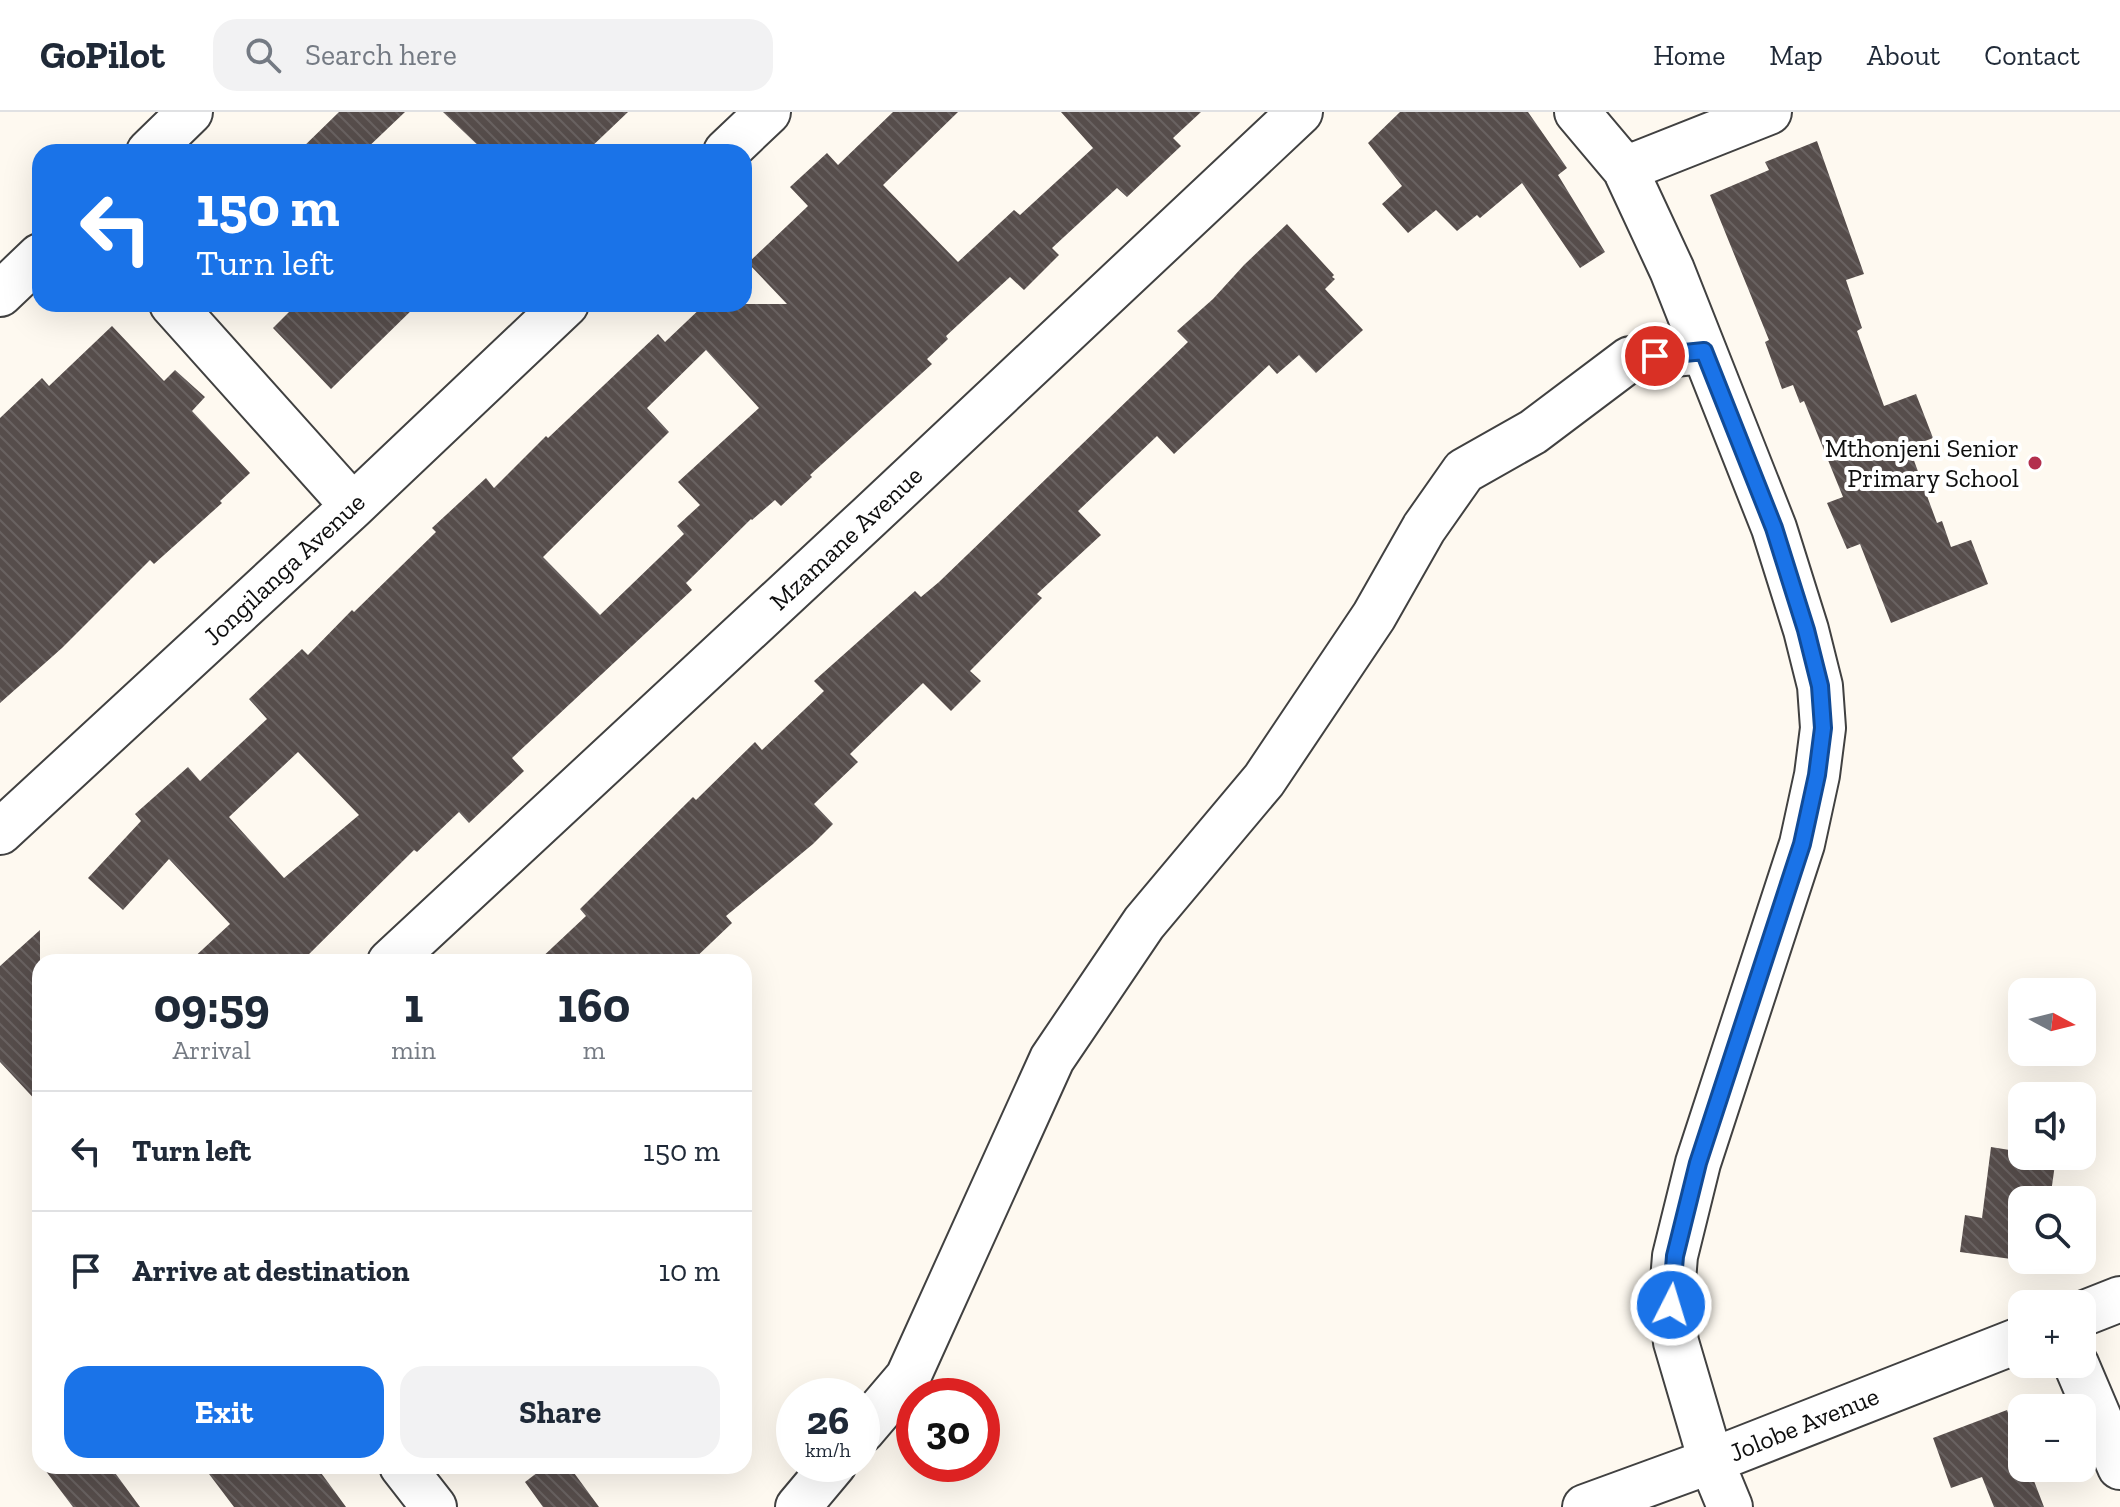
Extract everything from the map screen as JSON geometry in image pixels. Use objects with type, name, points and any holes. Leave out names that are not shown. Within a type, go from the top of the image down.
[{"type":"street","points":[[157,144],[190,112]]},
{"type":"street","points":[[734,144],[768,112]]},
{"type":"street","name":"Mzamane Avenue","points":[[399,954],[1300,112]]},
{"type":"street","points":[[1577,112],[1625,169],[1672,270],[1774,528],[1820,686],[1823,728],[1817,775],[1802,844],[1698,1163],[1675,1256],[1671,1305],[1676,1342],[1711,1461],[1730,1507]]},
{"type":"street","points":[[1625,169],[1769,112]]},
{"type":"street","points":[[0,294],[32,264]]},
{"type":"street","points":[[179,312],[353,506]]},
{"type":"street","name":"Jongilanga Avenue","points":[[0,832],[558,312]]},
{"type":"street","points":[[880,1410],[908,1377],[1052,1059],[1144,923],[1264,780],[1374,616],[1424,528],[1464,471],[1533,432],[1630,359],[1704,351]]},
{"type":"street","points":[[2096,1308],[2120,1299]]},
{"type":"street","name":"Jolobe Avenue","points":[[1585,1507],[2008,1344]]},
{"type":"street","points":[[2082,1378],[2120,1467]]},
{"type":"street","points":[[408,1474],[434,1507]]},
{"type":"street","points":[[798,1507],[819,1482]]},
{"type":"building","points":[[339,112],[405,112],[371,144],[306,144]]},
{"type":"building","points":[[443,112],[628,112],[594,144],[477,144]]},
{"type":"building","points":[[893,112],[958,112],[883,185],[958,262],[1014,210],[1020,215],[1093,148],[1061,112],[1201,112],[1173,138],[1181,146],[1127,197],[1117,188],[1052,248],[1059,255],[1024,290],[1010,277],[946,336],[948,339],[927,359],[932,364],[810,475],[812,477],[781,506],[775,500],[751,519],[686,583],[692,590],[512,758],[524,771],[469,823],[459,812],[417,852],[414,850],[309,954],[198,954],[230,924],[169,859],[123,910],[88,878],[141,821],[135,814],[188,767],[200,781],[267,719],[249,699],[302,649],[308,655],[436,532],[432,528],[486,478],[494,488],[658,334],[665,342],[697,312],[752,312],[752,304],[787,304],[752,267],[752,259],[808,206],[790,187],[827,153],[838,165]],"holes":[[[706,350],[759,408],[678,482],[700,505],[677,526],[684,534],[600,615],[543,557],[669,432],[647,408]],[[298,752],[359,815],[284,878],[229,817]]]},
{"type":"building","points":[[1400,112],[1528,112],[1567,168],[1558,175],[1605,252],[1580,268],[1522,183],[1480,218],[1477,215],[1457,231],[1436,210],[1408,233],[1382,204],[1402,186],[1368,143]]},
{"type":"building","points":[[1817,141],[1864,274],[1846,280],[1862,328],[1857,331],[1884,406],[1916,394],[1933,438],[1909,447],[1937,523],[1942,521],[1951,547],[1971,540],[1988,584],[1891,623],[1860,544],[1847,549],[1827,503],[1843,497],[1804,401],[1800,403],[1793,385],[1782,389],[1765,342],[1769,340],[1710,195],[1769,170],[1765,162]]},
{"type":"building","points":[[1287,224],[1334,275],[1332,277],[1335,279],[1325,289],[1363,330],[1316,373],[1299,355],[1277,374],[1269,365],[1174,454],[1157,436],[1078,511],[1101,535],[1037,594],[1042,598],[970,671],[981,681],[951,711],[923,683],[850,754],[858,762],[814,804],[833,824],[726,916],[732,923],[699,954],[546,954],[586,916],[580,909],[693,797],[696,800],[755,742],[762,750],[824,691],[814,681],[915,591],[921,597],[939,582],[1188,342],[1177,331],[1213,299]]},
{"type":"building","points":[[289,312],[410,312],[331,389],[273,328]]},
{"type":"building","points":[[112,326],[164,381],[175,370],[205,397],[192,411],[250,473],[220,501],[222,503],[154,564],[150,560],[62,648],[0,703],[0,418],[42,378],[49,386]]},
{"type":"building","points":[[40,930],[40,954],[32,954],[32,1096],[0,1062],[0,966]]},
{"type":"building","points":[[1991,1147],[2008,1150],[2008,1170],[2054,1170],[2052,1186],[2008,1186],[2008,1259],[1960,1252],[1965,1215],[1982,1218]]},
{"type":"building","points":[[2007,1410],[2008,1482],[2034,1482],[2044,1507],[1994,1507],[1982,1477],[1951,1488],[1933,1438]]},
{"type":"building","points":[[48,1474],[116,1474],[140,1507],[73,1507]]},
{"type":"building","points":[[209,1474],[322,1474],[346,1507],[234,1507]]},
{"type":"building","points":[[536,1474],[575,1474],[599,1507],[543,1507],[525,1482]]},
{"type":"place","name":"Mthonjeni Senior Primary School","points":[[2035,463]]},
{"type":"route","points":[[1655,356],[1704,351],[1774,528],[1820,686],[1823,728],[1817,775],[1802,844],[1698,1163],[1675,1256],[1671,1305]]}]
